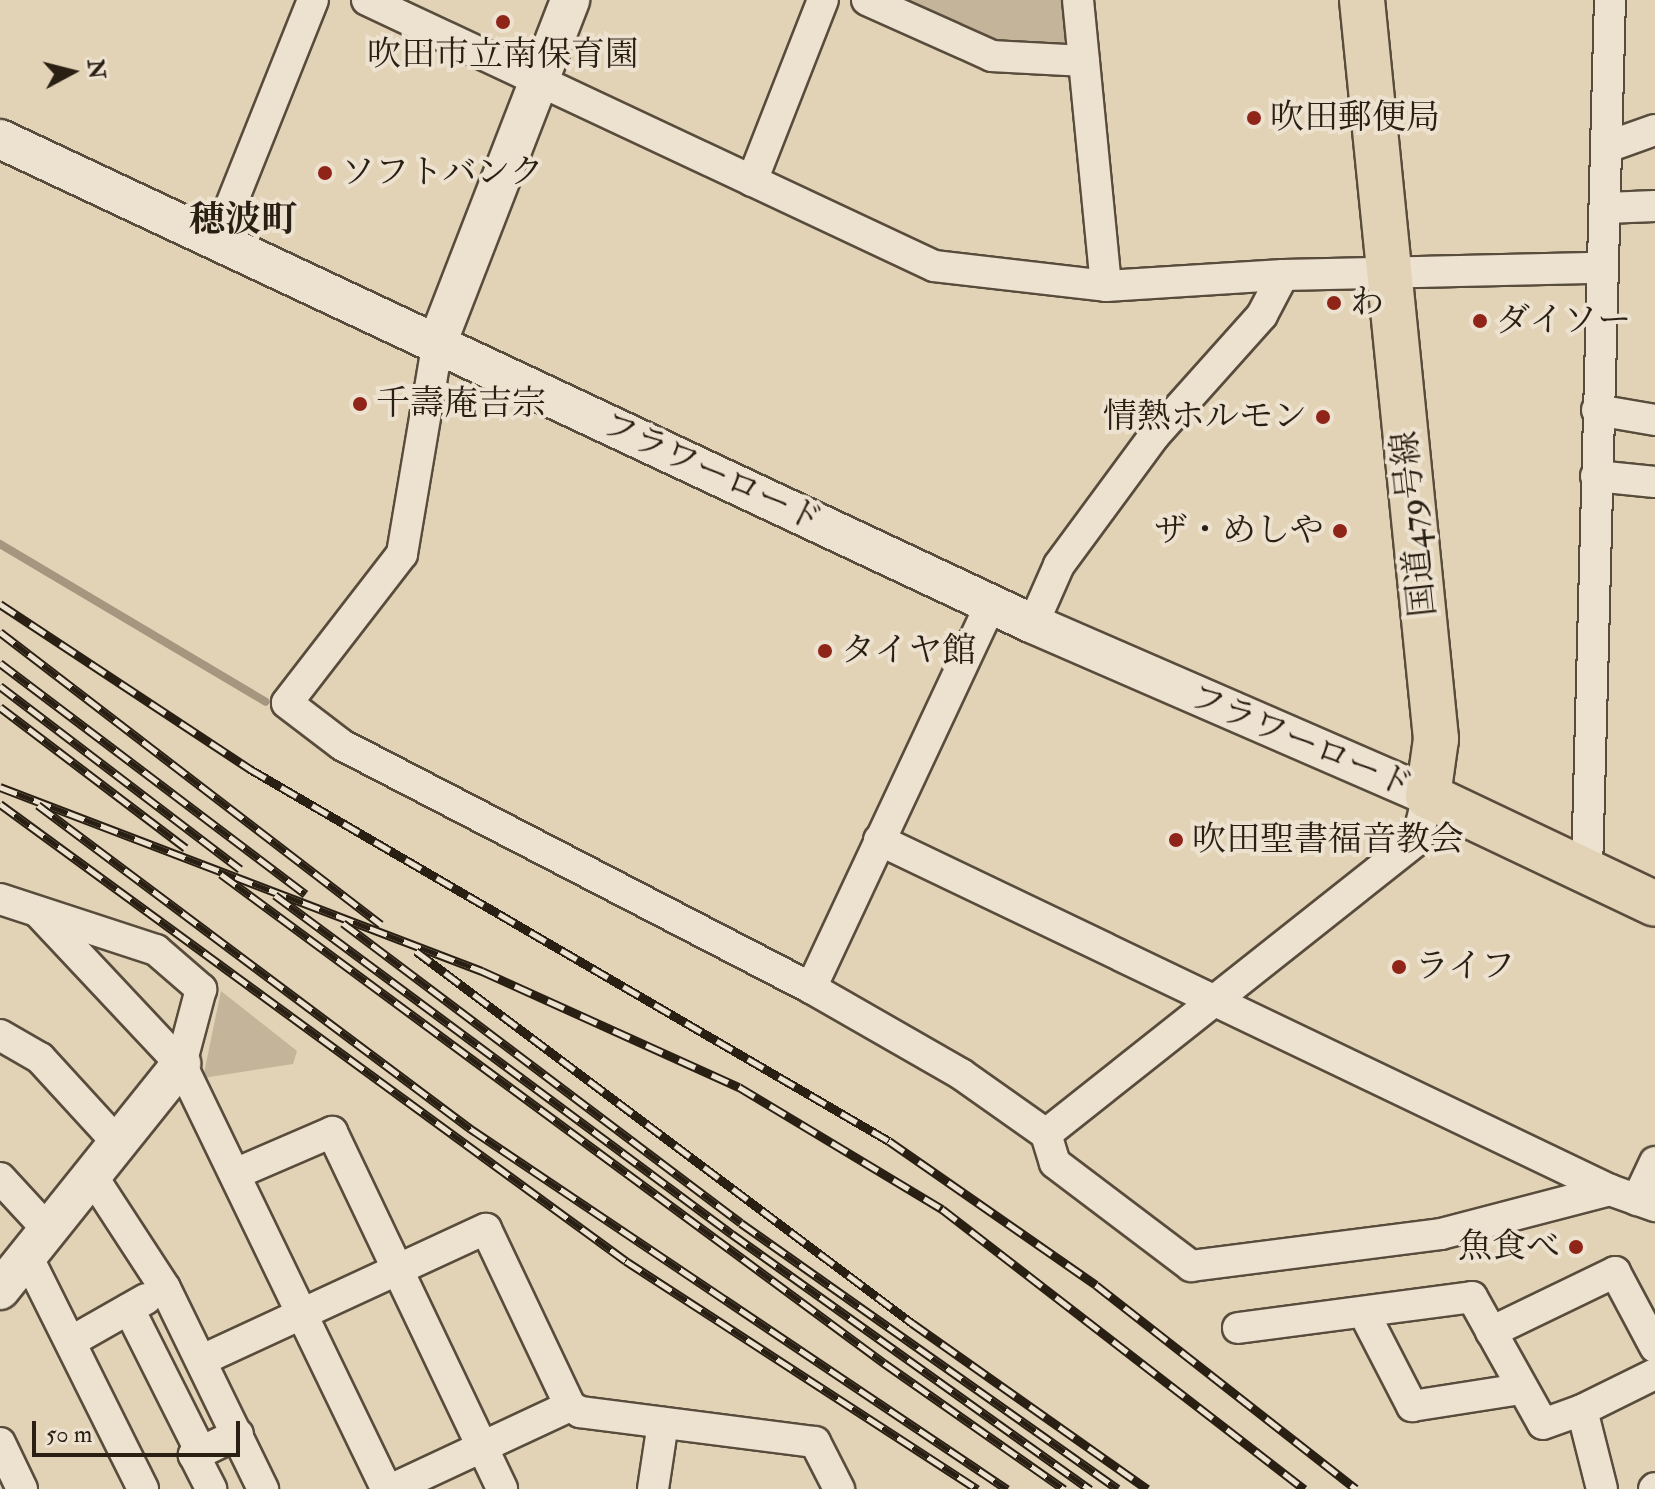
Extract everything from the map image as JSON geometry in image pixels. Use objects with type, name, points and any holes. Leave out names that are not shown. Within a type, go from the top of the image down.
[{"type":"highway","name":"国道479号線","points":[[1362,0],[1436,739],[1428,796]]},
{"type":"highway","points":[[1428,796],[1655,904]]},
{"type":"street","points":[[217,240],[313,0]]},
{"type":"street","points":[[367,0],[934,266],[1106,286],[1283,275],[1389,276],[1600,268]]},
{"type":"street","points":[[570,0],[438,341],[402,554],[287,703],[342,745],[811,988],[961,1074],[1046,1134],[1055,1163],[1191,1266],[1441,1234],[1634,1199]]},
{"type":"street","points":[[752,181],[823,0]]},
{"type":"street","points":[[867,0],[992,56],[1084,61]]},
{"type":"street","points":[[1078,0],[1106,286]]},
{"type":"street","points":[[1587,870],[1600,268],[1606,208],[1610,0]]},
{"type":"street","points":[[1607,147],[1655,130]]},
{"type":"street","name":"フラワーロード","points":[[0,139],[438,341],[1033,624],[1428,796]]},
{"type":"street","points":[[1606,208],[1655,206]]},
{"type":"street","points":[[1033,624],[1059,565],[1154,436],[1262,315],[1283,275]]},
{"type":"street","points":[[1597,410],[1655,420]]},
{"type":"street","points":[[1596,476],[1655,482]]},
{"type":"street","points":[[811,988],[991,603]]},
{"type":"street","points":[[1046,1134],[1417,840],[1428,796]]},
{"type":"street","points":[[879,840],[1634,1199]]},
{"type":"street","points":[[0,899],[156,950],[201,989],[181,1064],[90,1173],[0,1290]]},
{"type":"street","points":[[39,913],[181,1064],[386,1489]]},
{"type":"street","points":[[0,1035],[40,1058],[116,1141]]},
{"type":"street","points":[[235,1174],[332,1132],[502,1489]]},
{"type":"street","points":[[1634,1199],[1655,1162]]},
{"type":"street","points":[[90,1173],[165,1288],[238,1434],[259,1488]]},
{"type":"street","points":[[0,1178],[38,1243],[72,1341],[143,1489]]},
{"type":"street","points":[[174,1399],[207,1370],[301,1314],[486,1229],[570,1406]]},
{"type":"street","points":[[1491,1332],[1615,1272],[1655,1347]]},
{"type":"street","points":[[72,1341],[165,1288]]},
{"type":"street","points":[[1238,1328],[1472,1297],[1543,1424],[1582,1410],[1655,1374]]},
{"type":"street","points":[[129,1309],[201,1452]]},
{"type":"street","points":[[1364,1313],[1412,1406],[1521,1389]]},
{"type":"street","points":[[392,1489],[570,1406],[663,1423],[815,1442],[839,1489]]},
{"type":"street","points":[[1582,1410],[1602,1489]]},
{"type":"street","points":[[653,1489],[663,1423]]},
{"type":"street","points":[[211,1489],[194,1455],[238,1434]]},
{"type":"street","points":[[0,1443],[22,1489]]},
{"type":"shaded area","points":[[891,0],[1066,0],[1070,37],[1058,51],[994,46]]},
{"type":"shaded area","points":[[221,991],[297,1051],[293,1064],[203,1078]]},
{"type":"waterway","points":[[0,544],[266,702]]},
{"type":"railway","points":[[0,604],[250,769],[889,1141],[1096,1285],[1356,1489]]},
{"type":"railway","points":[[0,632],[381,924]]},
{"type":"railway","points":[[0,663],[305,894]]},
{"type":"railway","points":[[0,686],[240,869]]},
{"type":"railway","points":[[0,707],[186,848]]},
{"type":"railway","points":[[0,787],[482,971],[739,1087],[942,1209],[1304,1489]]},
{"type":"railway","points":[[0,804],[626,1261],[977,1489]]},
{"type":"railway","points":[[38,805],[471,1129],[1007,1489]]},
{"type":"railway","points":[[221,874],[884,1363],[1064,1489]]},
{"type":"railway","points":[[275,895],[732,1234],[1090,1489]]},
{"type":"railway","points":[[343,923],[741,1223],[1118,1489]]},
{"type":"railway","points":[[416,951],[912,1323],[1147,1489]]},
{"type":"place","name":"吹田市立南保育園","points":[[503,22]]},
{"type":"place","name":"吹田郵便局","points":[[1254,118]]},
{"type":"place","name":"ソフトバンク","points":[[325,173]]},
{"type":"place","name":"わ","points":[[1334,303]]},
{"type":"place","name":"ダイソー","points":[[1480,321]]},
{"type":"place","name":"千壽庵吉宗","points":[[360,404]]},
{"type":"place","name":"情熱ホルモン","points":[[1323,417]]},
{"type":"place","name":"ザ・めしや","points":[[1340,531]]},
{"type":"place","name":"タイヤ館","points":[[825,651]]},
{"type":"place","name":"吹田聖書福音教会","points":[[1176,840]]},
{"type":"place","name":"ライフ","points":[[1399,967]]},
{"type":"place","name":"魚食べ","points":[[1576,1247]]},
{"type":"district","name":"穂波町","points":[[243,220]]}]
